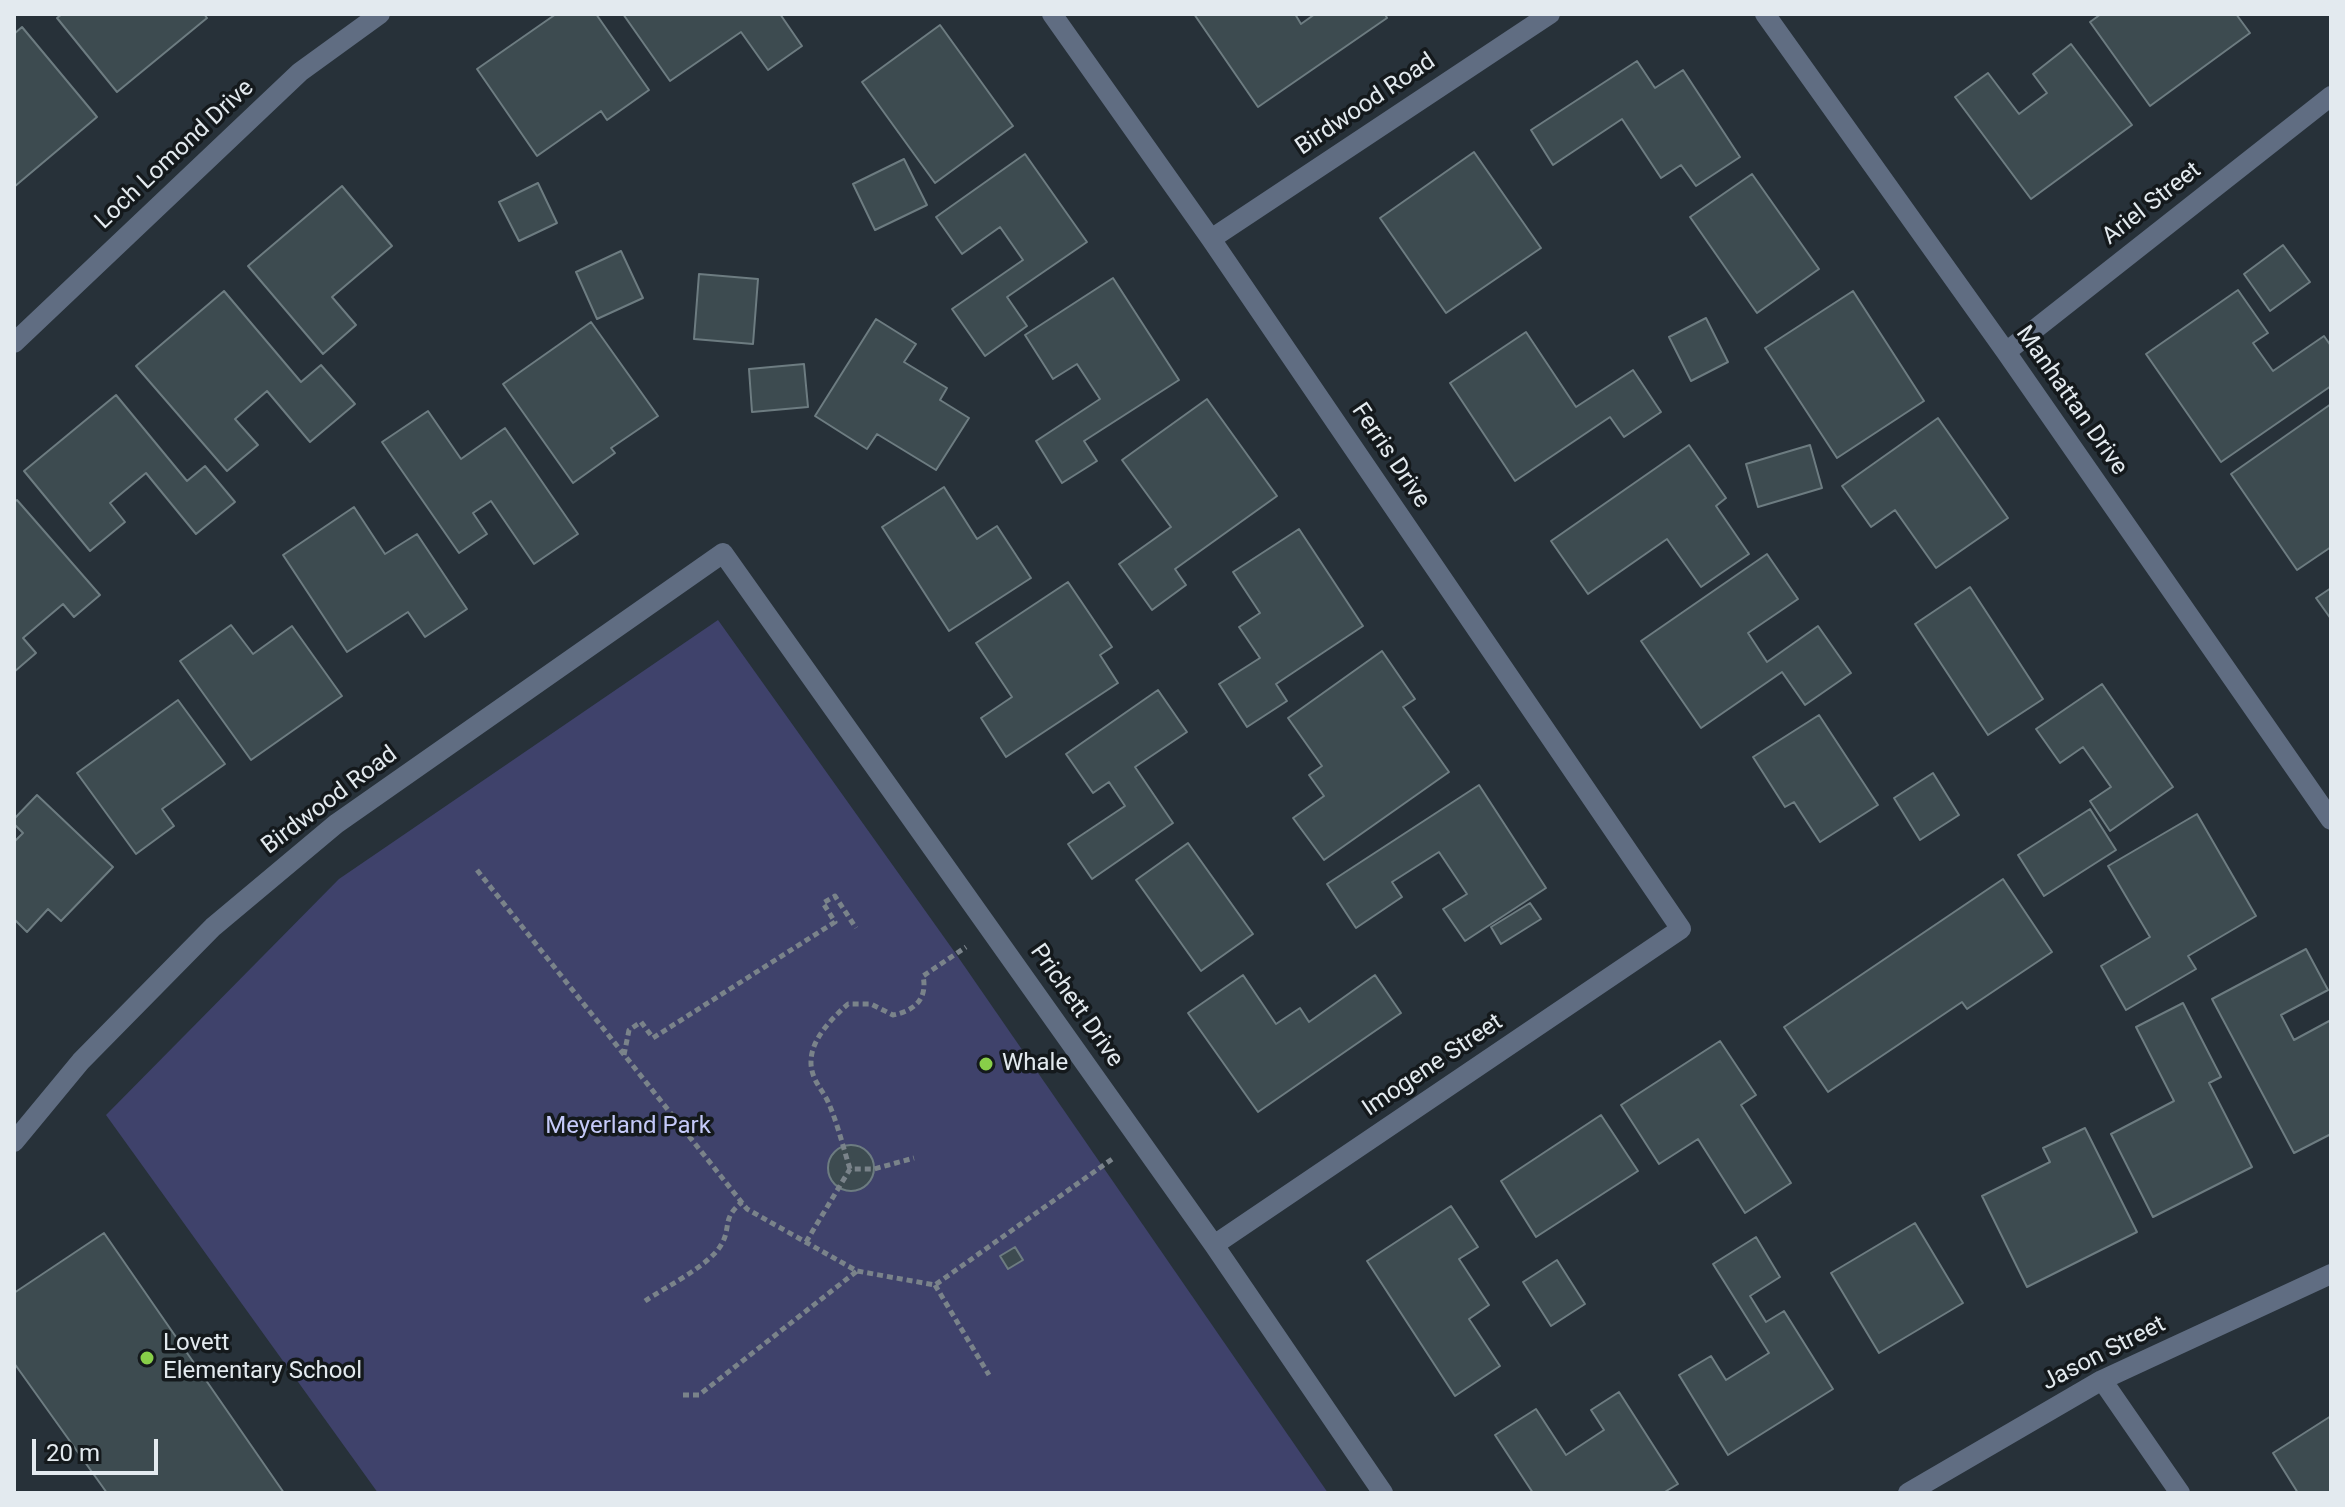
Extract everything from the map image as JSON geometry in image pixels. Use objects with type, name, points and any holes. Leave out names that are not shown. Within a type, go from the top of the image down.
[{"type":"street","name":"Loch Lomond Drive","points":[[14,343],[300,72],[380,14]]},
{"type":"street","name":"Ferris Drive","points":[[1052,14],[1211,239],[1681,929]]},
{"type":"street","name":"Birdwood Road","points":[[1211,239],[1550,14]]},
{"type":"street","name":"Manhattan Drive","points":[[1765,14],[2006,352],[2331,820]]},
{"type":"street","name":"Ariel Street","points":[[2006,352],[2331,96]]},
{"type":"street","name":"Birdwood Road","points":[[14,1142],[81,1061],[202,938],[336,824],[723,553]]},
{"type":"street","name":"Prichett Drive","points":[[723,553],[1214,1245],[1383,1493]]},
{"type":"street","name":"Imogene Street","points":[[1214,1245],[1681,929]]},
{"type":"street","name":"Jason Street","points":[[1908,1493],[2102,1380],[2331,1274]]},
{"type":"street","points":[[2102,1380],[2180,1493]]},
{"type":"path","points":[[477,870],[747,1209],[857,1271],[935,1285],[1139,1140]]},
{"type":"path","points":[[624,1055],[629,1030],[641,1022],[653,1038],[835,922],[823,903],[835,896],[856,928]]},
{"type":"path","points":[[806,1242],[850,1169],[831,1108],[814,1079],[810,1062],[826,1024],[848,1004],[871,1004],[893,1015],[916,1006],[923,997],[923,976],[991,931]]},
{"type":"path","points":[[850,1169],[874,1169],[914,1158]]},
{"type":"path","points":[[645,1301],[711,1258],[722,1244],[729,1212],[742,1202]]},
{"type":"path","points":[[683,1395],[699,1395],[857,1271]]},
{"type":"path","points":[[935,1285],[989,1375]]},
{"type":"green space","name":"Meyerland Park","points":[[718,620],[956,954],[1328,1493],[378,1493],[106,1115],[339,879]]},
{"type":"building","points":[[62,14],[204,14],[207,18],[117,92],[57,18]]},
{"type":"building","points":[[556,14],[596,14],[649,90],[607,120],[601,111],[537,156],[477,69]]},
{"type":"building","points":[[623,14],[780,14],[802,46],[768,70],[741,32],[670,81]]},
{"type":"building","points":[[1194,14],[1295,14],[1301,24],[1315,14],[1385,14],[1387,18],[1258,107]]},
{"type":"building","points":[[2101,14],[2236,14],[2250,33],[2150,106],[2090,22]]},
{"type":"building","points":[[940,25],[1013,126],[935,183],[862,82]]},
{"type":"building","points":[[22,27],[97,117],[14,187],[14,34]]},
{"type":"building","points":[[2071,44],[2132,125],[2031,199],[1955,97],[1988,73],[2019,114],[2047,93],[2033,74]]},
{"type":"building","points":[[1637,61],[1655,88],[1683,70],[1740,157],[1696,186],[1681,165],[1661,178],[1622,119],[1553,165],[1531,130]]},
{"type":"building","points":[[1474,152],[1541,248],[1446,313],[1380,218]]},
{"type":"building","points":[[1025,154],[1087,242],[1007,297],[1027,326],[985,356],[952,309],[1023,260],[1000,227],[962,254],[936,217]]},
{"type":"building","points":[[904,159],[927,205],[875,230],[853,184]]},
{"type":"building","points":[[1752,174],[1819,269],[1757,313],[1690,217]]},
{"type":"building","points":[[538,183],[557,223],[519,241],[499,202]]},
{"type":"building","points":[[342,186],[392,246],[332,297],[356,325],[323,354],[248,266]]},
{"type":"building","points":[[2283,245],[2310,282],[2270,311],[2244,274]]},
{"type":"building","points":[[621,251],[643,298],[597,319],[576,272]]},
{"type":"building","points":[[699,274],[758,279],[753,344],[694,339]]},
{"type":"building","points":[[1113,278],[1179,380],[1084,441],[1097,461],[1062,483],[1036,441],[1100,399],[1077,364],[1053,379],[1025,335]]},
{"type":"building","points":[[2238,290],[2268,333],[2253,343],[2273,371],[2324,336],[2331,346],[2331,386],[2221,462],[2146,354]]},
{"type":"building","points":[[224,291],[301,382],[321,365],[355,404],[310,442],[267,391],[235,419],[258,445],[227,471],[136,366]]},
{"type":"building","points":[[1853,291],[1924,401],[1837,458],[1765,348]]},
{"type":"building","points":[[1706,318],[1728,362],[1691,381],[1669,337]]},
{"type":"building","points":[[876,319],[916,344],[904,362],[947,388],[940,400],[969,418],[936,470],[877,434],[867,449],[815,416]]},
{"type":"building","points":[[591,322],[658,416],[611,448],[615,453],[573,483],[503,384]]},
{"type":"building","points":[[1526,332],[1576,407],[1633,370],[1661,412],[1624,437],[1610,417],[1515,481],[1450,383]]},
{"type":"building","points":[[804,364],[808,407],[752,412],[749,369]]},
{"type":"building","points":[[116,395],[187,481],[205,466],[235,502],[196,534],[146,473],[110,503],[125,522],[90,551],[24,471]]},
{"type":"building","points":[[1207,399],[1277,496],[1175,569],[1186,585],[1152,610],[1119,564],[1171,527],[1122,460]]},
{"type":"building","points":[[2331,404],[2331,547],[2297,570],[2231,474]]},
{"type":"building","points":[[428,411],[461,459],[505,428],[578,534],[534,564],[491,501],[473,513],[487,534],[459,553],[382,442]]},
{"type":"building","points":[[1938,418],[2008,518],[1936,568],[1895,510],[1871,527],[1842,486]]},
{"type":"building","points":[[1689,445],[1726,498],[1716,506],[1749,554],[1701,587],[1667,539],[1588,594],[1551,541]]},
{"type":"building","points":[[1810,445],[1822,488],[1758,507],[1746,464]]},
{"type":"building","points":[[944,487],[977,539],[997,526],[1031,578],[949,631],[882,527]]},
{"type":"building","points":[[17,500],[100,595],[74,617],[63,604],[23,638],[36,653],[14,672],[14,502]]},
{"type":"building","points":[[354,507],[385,554],[417,534],[467,609],[425,637],[408,612],[347,652],[283,555]]},
{"type":"building","points":[[1299,529],[1363,626],[1276,684],[1287,701],[1247,727],[1219,684],[1260,658],[1239,627],[1260,613],[1233,572]]},
{"type":"building","points":[[1767,554],[1798,599],[1748,633],[1767,662],[1818,626],[1851,673],[1805,705],[1782,672],[1701,728],[1641,641]]},
{"type":"building","points":[[1068,582],[1112,647],[1100,655],[1118,683],[1006,757],[981,718],[1012,697],[976,643]]},
{"type":"building","points":[[1970,587],[2043,699],[1988,735],[1915,624]]},
{"type":"building","points":[[2331,588],[2331,619],[2316,598]]},
{"type":"building","points":[[231,625],[253,654],[292,626],[342,696],[251,760],[180,661]]},
{"type":"building","points":[[1382,651],[1415,699],[1403,707],[1449,772],[1324,860],[1293,818],[1324,796],[1309,775],[1322,766],[1288,718]]},
{"type":"building","points":[[2102,684],[2173,787],[2110,831],[2090,801],[2111,787],[2083,747],[2060,763],[2036,729]]},
{"type":"building","points":[[1158,690],[1187,732],[1135,767],[1173,823],[1092,879],[1068,844],[1125,806],[1109,782],[1093,793],[1066,754]]},
{"type":"building","points":[[178,700],[225,764],[162,809],[174,826],[136,854],[77,773]]},
{"type":"building","points":[[1819,715],[1878,805],[1820,842],[1794,802],[1785,807],[1753,757]]},
{"type":"building","points":[[1933,773],[1959,815],[1920,840],[1894,798]]},
{"type":"building","points":[[1479,785],[1546,888],[1465,941],[1443,909],[1467,894],[1439,852],[1392,882],[1402,897],[1356,928],[1327,884]]},
{"type":"building","points":[[37,795],[113,867],[61,921],[48,909],[27,932],[14,919],[14,842],[23,833],[14,824],[14,819]]},
{"type":"building","points":[[2090,809],[2116,850],[2044,896],[2018,855]]},
{"type":"building","points":[[2197,814],[2256,916],[2188,956],[2196,969],[2126,1010],[2101,966],[2150,937],[2108,866]]},
{"type":"building","points":[[1188,843],[1253,934],[1201,971],[1136,880]]},
{"type":"building","points":[[2003,879],[2052,952],[1967,1009],[1962,1002],[1828,1092],[1784,1027]]},
{"type":"building","points":[[1530,903],[1541,919],[1501,944],[1491,927]]},
{"type":"building","points":[[2306,949],[2328,990],[2281,1015],[2294,1040],[2331,1020],[2331,1134],[2294,1153],[2212,999]]},
{"type":"building","points":[[1243,975],[1276,1024],[1300,1008],[1309,1022],[1375,975],[1401,1013],[1258,1112],[1188,1013]]},
{"type":"building","points":[[2183,1003],[2221,1077],[2209,1083],[2252,1167],[2153,1217],[2111,1134],[2174,1101],[2136,1027]]},
{"type":"building","points":[[1720,1041],[1756,1095],[1741,1105],[1791,1183],[1745,1213],[1698,1139],[1659,1164],[1621,1105]]},
{"type":"building","points":[[1601,1115],[1638,1171],[1536,1237],[1501,1181]]},
{"type":"building","points":[[2085,1128],[2137,1232],[2027,1287],[1982,1196],[2050,1162],[2043,1148]]},
{"type":"building","points":[[851,1145],[867,1152],[874,1168],[867,1184],[851,1191],[835,1184],[828,1168],[835,1152]]},
{"type":"building","points":[[1451,1206],[1478,1247],[1459,1259],[1489,1305],[1469,1319],[1500,1366],[1455,1396],[1367,1261]]},
{"type":"building","points":[[1915,1223],[1963,1303],[1879,1353],[1831,1273]]},
{"type":"building","name":"Lovett Elementary School","points":[[104,1233],[284,1493],[107,1493],[14,1363],[14,1293]]},
{"type":"building","points":[[1756,1237],[1780,1277],[1750,1296],[1766,1322],[1784,1311],[1833,1389],[1728,1455],[1679,1375],[1711,1356],[1726,1380],[1769,1353],[1713,1264]]},
{"type":"building","points":[[1015,1247],[1023,1260],[1008,1269],[1000,1256]]},
{"type":"building","points":[[1557,1260],[1585,1304],[1551,1326],[1523,1282]]},
{"type":"building","points":[[1619,1392],[1678,1484],[1663,1493],[1533,1493],[1495,1435],[1536,1409],[1566,1455],[1604,1430],[1591,1410]]},
{"type":"building","points":[[2331,1416],[2331,1493],[2298,1493],[2273,1453]]},
{"type":"place","name":"Whale","points":[[986,1064]]},
{"type":"place","name":"Lovett Elementary School","points":[[147,1358]]}]
